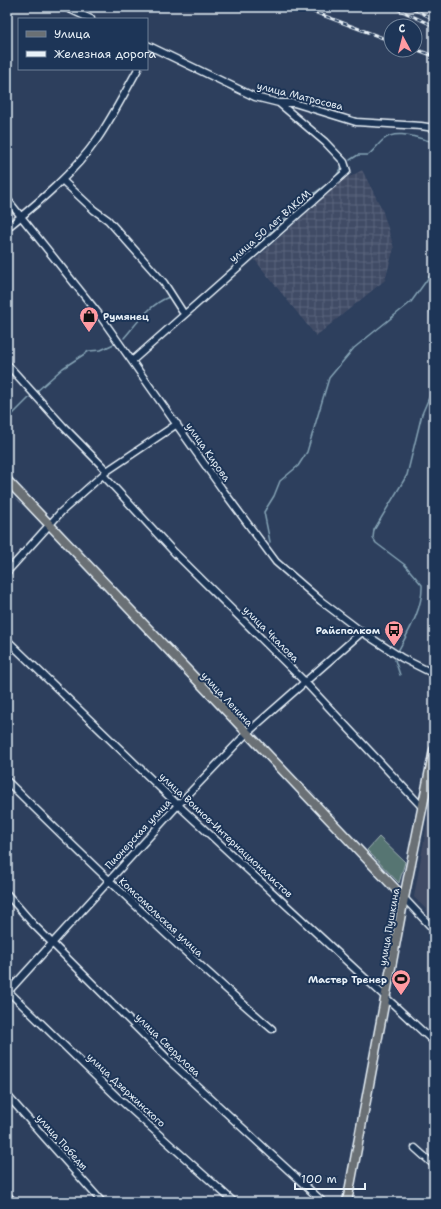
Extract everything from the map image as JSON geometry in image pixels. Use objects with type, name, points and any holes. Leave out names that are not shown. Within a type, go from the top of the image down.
[{"type":"main road","name":"улица Ленина","points":[[7,480],[246,734],[404,898]]},
{"type":"main road","name":"улица Пушкина","points":[[347,1202],[404,898],[434,750]]},
{"type":"street","points":[[65,7],[89,18]]},
{"type":"street","name":"улица Матросова","points":[[148,47],[255,96],[279,103],[294,103],[356,122],[434,128]]},
{"type":"street","points":[[7,228],[62,180],[97,139],[119,104],[137,70]]},
{"type":"street","name":"улица 50 лет ВЛКСМ","points":[[132,361],[347,171],[344,162],[325,142],[279,103]]},
{"type":"street","points":[[62,180],[94,210],[108,220],[164,283],[182,311]]},
{"type":"street","name":"улица Кирова","points":[[7,199],[98,313],[276,562],[322,601],[362,632],[402,658],[434,674]]},
{"type":"street","name":"улица Чкалова","points":[[7,364],[174,552],[304,681],[423,808]]},
{"type":"street","points":[[7,572],[49,524],[105,473],[177,424]]},
{"type":"street","name":"Пионерская улица","points":[[7,991],[53,944],[178,805],[246,734],[304,681],[362,632]]},
{"type":"street","name":"улица Воинов-Интернационалистов","points":[[7,640],[178,805],[434,1042]]},
{"type":"street","name":"Комсомольская улица","points":[[7,781],[108,882],[196,964],[272,1029]]},
{"type":"street","name":"улица Свердлова","points":[[7,894],[53,944],[171,1062],[323,1202]]},
{"type":"street","name":"улица Ленина","points":[[404,898],[434,930]]},
{"type":"street","name":"улица Дзержинского","points":[[7,991],[116,1096],[234,1202]]},
{"type":"street","name":"улица Победы","points":[[7,1095],[102,1202]]},
{"type":"street","points":[[414,1148],[434,1165]]},
{"type":"street","points":[[7,1195],[14,1202]]},
{"type":"shaded area","points":[[362,170],[382,209],[394,248],[385,280],[316,336],[255,260],[346,177],[352,176]]},
{"type":"shaded area","points":[[429,813],[434,814],[434,917],[414,897]]},
{"type":"green space","points":[[379,837],[405,862],[399,883],[367,850]]},
{"type":"waterway","points":[[350,160],[358,155],[368,155],[383,140],[395,135],[408,135],[434,142]]},
{"type":"waterway","points":[[206,292],[306,199],[334,179],[343,166]]},
{"type":"waterway","points":[[270,542],[264,512],[274,496],[280,481],[298,466],[307,452],[329,378],[354,348],[411,302],[434,270]]},
{"type":"waterway","points":[[124,338],[150,309],[162,300],[169,297],[170,298]]},
{"type":"waterway","points":[[434,297],[430,309],[434,343]]},
{"type":"waterway","points":[[36,392],[63,368],[89,351],[101,350],[116,343]]},
{"type":"waterway","points":[[398,651],[418,611],[422,594],[422,585],[405,565],[376,543],[373,538],[374,530],[407,475],[422,414],[434,386]]},
{"type":"waterway","points":[[12,415],[31,396]]},
{"type":"waterway","points":[[395,660],[400,675]]},
{"type":"railway","points":[[301,7],[383,38]]},
{"type":"railway","points":[[393,7],[434,26]]},
{"type":"railway","points":[[409,7],[434,19]]},
{"type":"railway","points":[[427,7],[434,10]]},
{"type":"railway","points":[[423,52],[434,56]]},
{"type":"place","name":"Румянец","points":[[89,333]]},
{"type":"place","name":"Райсполком","points":[[394,647]]},
{"type":"place","name":"Мастер Тренер","points":[[401,996]]}]
